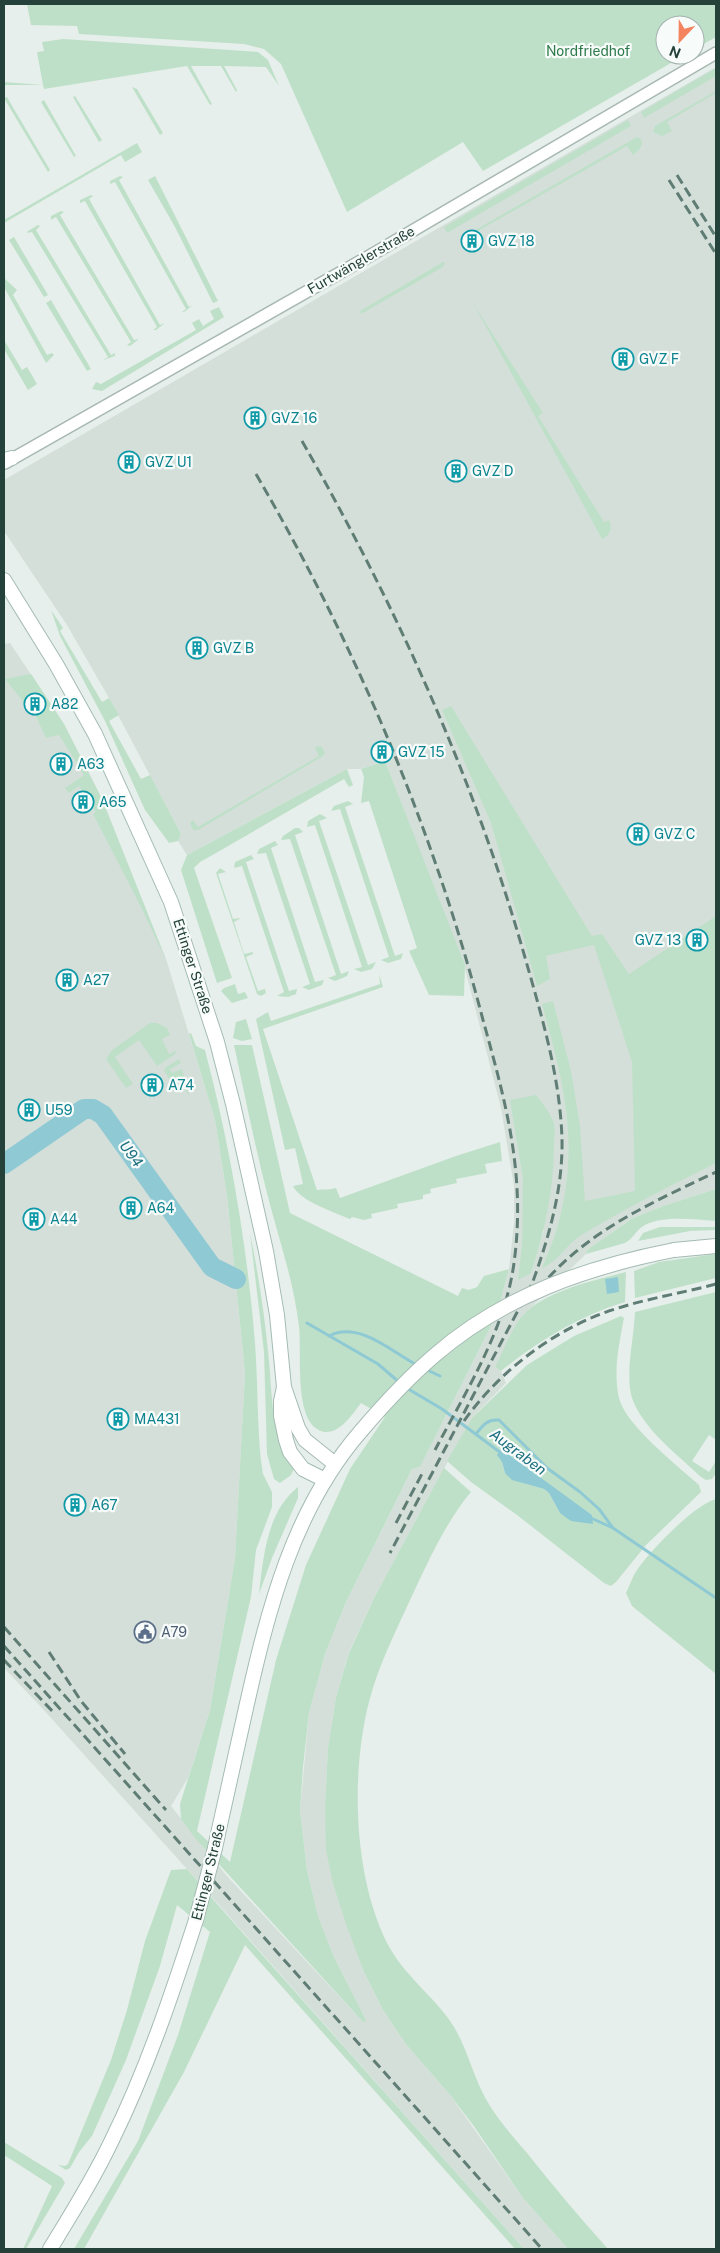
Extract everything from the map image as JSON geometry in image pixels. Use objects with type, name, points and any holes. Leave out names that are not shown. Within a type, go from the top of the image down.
[{"type":"main road","name":"Ettinger Straße","points":[[4,580],[56,664],[95,734],[157,869],[185,939],[210,1019],[235,1112],[266,1251],[277,1315],[284,1387],[298,1428],[305,1440],[335,1464],[293,1542],[266,1620],[215,1848],[196,1920],[159,2028],[131,2099],[101,2162],[50,2249]]},
{"type":"main road","points":[[335,1464],[390,1397],[436,1354],[492,1315],[524,1297],[584,1272],[635,1257],[674,1250],[716,1246]]},
{"type":"main road","name":"Ettinger Straße","points":[[284,1387],[280,1401],[281,1416],[290,1452],[303,1468],[325,1480]]},
{"type":"street","name":"Furtwänglerstraße","points":[[6,460],[366,258],[716,53]]},
{"type":"shaded area","points":[[716,67],[716,1189],[633,1218],[588,1249],[586,1254],[522,1316],[495,1367],[501,1371],[506,1383],[472,1418],[374,1598],[349,1652],[336,1697],[328,1748],[325,1805],[333,1884],[364,1972],[383,2010],[405,2043],[450,2095],[523,2198],[568,2249],[524,2249],[187,1869],[4,1668],[4,642],[5,644],[10,643],[64,724],[102,799],[167,962],[215,1120],[227,1196],[245,1373],[235,1558],[210,1710],[188,1778],[171,1806],[226,1875],[364,2023],[366,2020],[334,1957],[318,1916],[307,1870],[300,1811],[309,1713],[325,1654],[346,1602],[412,1469],[420,1467],[497,1314],[509,1269],[514,1223],[514,1186],[501,1108],[464,965],[385,761],[361,769],[347,769],[187,855],[178,841],[181,834],[109,698],[67,625],[4,531],[4,480]],"holes":[[[523,1225],[544,1230],[531,1273],[522,1244]]]},
{"type":"green space","name":"Nordfriedhof","points":[[27,4],[716,4],[716,37],[705,43],[705,15],[655,15],[655,65],[668,65],[483,171],[463,142],[347,212],[281,64],[264,49],[244,44],[79,34],[77,26],[31,25]]},
{"type":"green space","points":[[63,39],[258,52],[268,60],[279,86],[266,67],[224,66],[237,90],[236,92],[221,66],[191,66],[212,104],[210,105],[187,66],[44,89],[37,52],[44,51],[42,42]]},
{"type":"green space","points":[[716,68],[716,76],[644,118],[641,112]]},
{"type":"green space","points":[[4,82],[43,85],[4,85]]},
{"type":"green space","points":[[132,87],[137,89],[163,133],[160,135]]},
{"type":"green space","points":[[716,91],[716,93],[667,122],[672,131],[662,136],[653,132],[655,126]]},
{"type":"green space","points":[[75,96],[102,140],[99,142],[73,97]]},
{"type":"green space","points":[[7,97],[50,170],[48,172],[4,98]]},
{"type":"green space","points":[[44,100],[76,156],[74,157],[41,102]]},
{"type":"green space","points":[[628,120],[631,126],[447,233],[444,227]]},
{"type":"green space","points":[[637,137],[641,139],[642,144],[633,155],[627,146],[471,235],[477,244],[473,247],[463,244],[461,241],[465,236]]},
{"type":"green space","points":[[137,143],[142,152],[125,162],[121,155],[4,223],[4,220]]},
{"type":"green space","points":[[120,176],[123,177],[119,180],[189,307],[193,305],[184,312],[182,312],[186,309],[115,182],[110,184],[110,181]]},
{"type":"green space","points":[[155,176],[218,301],[213,303],[175,227],[148,180]]},
{"type":"green space","points":[[91,195],[93,196],[89,199],[160,325],[165,323],[156,330],[153,330],[157,327],[85,201],[80,203],[80,200]]},
{"type":"green space","points":[[61,211],[64,212],[60,215],[134,340],[139,339],[130,346],[127,345],[131,342],[56,217],[51,220],[51,216]]},
{"type":"green space","points":[[38,225],[40,226],[36,230],[111,355],[115,353],[115,356],[103,360],[108,357],[32,232],[27,233]]},
{"type":"green space","points":[[14,237],[48,295],[44,297],[9,240]]},
{"type":"green space","points":[[443,262],[445,263],[443,267],[361,314],[360,311]]},
{"type":"green space","points":[[4,278],[17,290],[13,295],[47,355],[52,353],[54,355],[46,363],[4,287]]},
{"type":"green space","points":[[51,300],[91,369],[87,371],[46,303]]},
{"type":"green space","points":[[473,303],[543,413],[538,416],[604,522],[609,520],[611,528],[605,538],[602,539]]},
{"type":"green space","points":[[219,307],[224,317],[102,391],[92,389],[96,382],[101,384],[196,330],[192,323],[199,319],[203,326],[214,319],[210,311]]},
{"type":"green space","points":[[4,340],[22,370],[27,367],[37,384],[28,390],[4,349]]},
{"type":"green space","points":[[51,610],[63,628],[60,631],[102,702],[109,698],[119,715],[109,721],[141,779],[150,775],[181,834],[178,841],[169,843],[145,810],[105,721],[60,636]]},
{"type":"green space","points":[[31,674],[64,724],[102,799],[167,962],[93,814],[96,812],[79,786],[69,793],[65,788],[84,775],[59,735],[46,738],[34,712],[44,704],[38,695],[25,704],[5,679]]},
{"type":"green space","points":[[451,706],[592,936],[602,934],[629,974],[716,916],[716,1163],[630,1207],[580,1236],[558,1257],[542,1268],[557,1227],[565,1192],[568,1137],[562,1086],[542,1004],[553,1001],[571,1071],[580,1126],[585,1201],[635,1191],[632,1062],[594,945],[546,956],[550,979],[537,986],[491,823],[442,710]]},
{"type":"green space","points":[[318,746],[322,747],[325,753],[323,756],[198,830],[193,830],[190,823],[193,820],[198,827],[319,756],[315,748]]},
{"type":"green space","points":[[385,761],[465,965],[464,996],[429,995],[409,951],[417,948],[369,801],[361,803],[364,777],[361,769]]},
{"type":"green space","points":[[347,769],[353,785],[349,787],[344,779],[200,862],[194,868],[232,978],[217,983],[181,870],[187,855]]},
{"type":"green space","points":[[348,801],[353,804],[345,807],[395,956],[403,953],[401,959],[388,963],[381,960],[389,957],[340,809],[331,811],[334,806]]},
{"type":"green space","points":[[320,814],[327,818],[319,821],[368,965],[376,962],[372,969],[361,972],[354,969],[362,967],[315,825],[307,827],[308,821]]},
{"type":"green space","points":[[295,828],[299,828],[303,832],[295,835],[341,974],[349,971],[347,976],[335,981],[328,978],[336,975],[290,839],[281,840],[283,836]]},
{"type":"green space","points":[[275,841],[278,845],[271,848],[315,982],[324,980],[322,985],[309,990],[302,987],[310,984],[266,853],[257,854],[259,849]]},
{"type":"green space","points":[[251,855],[254,859],[246,862],[289,991],[297,989],[296,994],[288,997],[277,996],[284,992],[242,866],[234,868],[235,862]]},
{"type":"green space","points":[[220,868],[226,872],[218,874],[233,919],[241,918],[234,922],[244,954],[253,952],[253,954],[246,957],[258,991],[265,989],[266,993],[261,996],[257,994],[216,873]]},
{"type":"green space","points":[[379,974],[383,987],[263,1029],[317,1190],[336,1188],[340,1198],[500,1142],[502,1161],[485,1164],[487,1173],[456,1179],[457,1183],[430,1189],[431,1193],[423,1195],[423,1199],[397,1204],[398,1208],[371,1214],[372,1218],[364,1220],[352,1217],[350,1219],[310,1201],[293,1186],[303,1184],[295,1148],[285,1150],[256,1019],[268,1012],[271,1021],[380,984]]},
{"type":"green space","points":[[235,984],[238,994],[245,992],[248,998],[232,1003],[221,991]]},
{"type":"green space","points":[[246,1019],[252,1039],[242,1041],[233,1038],[236,1022]]},
{"type":"green space","points":[[150,1023],[157,1023],[167,1028],[170,1035],[162,1039],[169,1054],[176,1051],[175,1054],[157,1066],[139,1040],[115,1057],[133,1084],[126,1088],[106,1059],[112,1050]]},
{"type":"green space","points":[[191,1033],[196,1046],[205,1050],[230,1159],[252,1306],[261,1461],[263,1474],[272,1492],[272,1507],[256,1550],[251,1597],[197,1831],[230,1862],[276,1660],[306,1565],[350,1469],[385,1417],[361,1403],[342,1425],[330,1432],[324,1432],[317,1429],[310,1421],[305,1410],[300,1381],[300,1338],[294,1294],[263,1178],[234,1045],[252,1045],[290,1213],[458,1296],[462,1288],[469,1290],[477,1287],[484,1276],[509,1269],[497,1314],[420,1467],[412,1469],[346,1602],[325,1654],[309,1713],[300,1811],[307,1870],[318,1916],[334,1957],[366,2020],[364,2023],[195,1838],[181,1819],[180,1804],[210,1710],[235,1558],[245,1373],[227,1196],[215,1120],[189,1034]]},
{"type":"green space","points":[[179,1059],[181,1063],[170,1069],[172,1073],[182,1069],[189,1096],[177,1078],[170,1080],[164,1071],[165,1068]]},
{"type":"green space","points":[[536,1095],[554,1124],[554,1161],[544,1226],[531,1273],[518,1280],[522,1244],[523,1179],[510,1100]]},
{"type":"green space","points":[[716,1189],[716,1221],[680,1219],[653,1222],[642,1227],[625,1243],[586,1254],[588,1249],[633,1218]]},
{"type":"green space","points":[[660,1227],[716,1227],[716,1230],[690,1231],[638,1241],[643,1233]]},
{"type":"green space","points":[[250,1233],[263,1306],[276,1426],[280,1441],[294,1469],[291,1475],[280,1483],[274,1479],[267,1454],[264,1352]]},
{"type":"green space","points":[[716,1254],[716,1278],[635,1298],[634,1271],[659,1262]]},
{"type":"green space","points":[[626,1272],[625,1302],[591,1314],[560,1330],[501,1371],[495,1367],[515,1326],[532,1307],[557,1293]]},
{"type":"green space","points":[[716,1292],[716,1440],[709,1435],[692,1461],[709,1472],[716,1461],[716,1473],[712,1479],[706,1480],[669,1448],[648,1426],[633,1401],[629,1370],[635,1312]]},
{"type":"green space","points":[[621,1316],[624,1318],[617,1358],[619,1398],[631,1421],[653,1444],[699,1485],[701,1492],[646,1545],[611,1586],[604,1583],[517,1515],[471,1482],[447,1461],[472,1418],[527,1365],[574,1336]],"holes":[[[514,1457],[533,1474],[592,1515],[560,1513],[549,1493],[544,1489],[526,1484],[505,1473],[502,1462]]]},
{"type":"green space","points":[[444,1468],[471,1492],[451,1519],[434,1550],[391,1640],[373,1688],[365,1718],[360,1751],[358,1822],[368,1891],[378,1922],[391,1950],[454,2027],[464,2046],[484,2096],[494,2112],[507,2130],[608,2249],[568,2249],[523,2198],[473,2125],[405,2043],[383,2010],[364,1972],[333,1884],[326,1850],[325,1805],[328,1748],[336,1697],[349,1653],[374,1598]]},
{"type":"green space","points":[[298,1487],[298,1498],[272,1558],[259,1594],[262,1565],[273,1522],[279,1509]]},
{"type":"green space","points":[[716,1499],[716,1674],[632,1606],[626,1593],[634,1575],[659,1543],[696,1510]]},
{"type":"green space","points":[[187,1869],[524,2249],[515,2249],[245,1945],[184,2072],[84,2249],[74,2249],[138,2141],[178,2035],[210,1932],[177,1905],[160,1966],[126,2060],[92,2136],[79,2152],[70,2168],[66,2170],[58,2165],[65,2166],[68,2164],[111,2060],[127,2010],[145,1941],[171,1870]]},
{"type":"green space","points":[[4,2142],[62,2178],[65,2183],[26,2249],[23,2249],[52,2186],[4,2155]]},
{"type":"water","points":[[618,1277],[619,1292],[607,1294],[605,1279]]},
{"type":"water","points":[[501,1449],[592,1515],[593,1524],[571,1521],[560,1513],[549,1493],[544,1489],[512,1480],[505,1473],[502,1462],[497,1455]]},
{"type":"waterway","name":"U94","points":[[4,1164],[84,1109],[93,1109],[103,1115],[212,1267],[236,1279]]},
{"type":"waterway","name":"Augraben","points":[[224,1275],[236,1279]]},
{"type":"waterway","name":"Augraben","points":[[307,1323],[378,1364],[400,1383]]},
{"type":"waterway","points":[[329,1336],[340,1332],[364,1335],[387,1346],[417,1365]]},
{"type":"waterway","points":[[425,1369],[440,1376]]},
{"type":"waterway","name":"Augraben","points":[[405,1387],[442,1409],[501,1453]]},
{"type":"waterway","points":[[476,1434],[483,1425],[499,1420],[547,1468],[580,1492],[599,1509],[613,1528]]},
{"type":"waterway","name":"Augraben","points":[[591,1518],[613,1528],[716,1598]]},
{"type":"railway","points":[[677,175],[716,237]]},
{"type":"railway","points":[[669,180],[716,254]]},
{"type":"railway","points":[[302,441],[369,564],[399,627],[455,755],[480,820],[524,954],[549,1045],[558,1092],[562,1139],[562,1158],[554,1213],[532,1284],[390,1553]]},
{"type":"railway","points":[[256,474],[327,605],[359,672],[416,808],[463,948],[499,1081],[512,1140],[516,1169],[517,1231],[509,1288],[502,1312],[483,1360],[435,1450]]},
{"type":"railway","points":[[530,1301],[548,1278],[590,1240],[639,1210],[716,1172]]},
{"type":"railway","points":[[464,1421],[505,1374],[537,1348],[572,1327],[621,1307],[716,1284]]},
{"type":"railway","points":[[396,1523],[424,1470]]},
{"type":"railway","points":[[4,1627],[166,1810]]},
{"type":"railway","points":[[4,1646],[542,2249]]},
{"type":"railway","points":[[49,1652],[81,1701],[125,1754]]},
{"type":"railway","points":[[4,1660],[55,1714]]},
{"type":"place","name":"GVZ 18","points":[[472,241]]},
{"type":"place","name":"GVZ F","points":[[623,359]]},
{"type":"place","name":"GVZ 16","points":[[255,418]]},
{"type":"place","name":"GVZ U1","points":[[129,462]]},
{"type":"place","name":"GVZ D","points":[[456,471]]},
{"type":"place","name":"GVZ B","points":[[197,648]]},
{"type":"place","name":"A82","points":[[35,704]]},
{"type":"place","name":"GVZ 15","points":[[382,752]]},
{"type":"place","name":"A63","points":[[61,764]]},
{"type":"place","name":"A65","points":[[83,802]]},
{"type":"place","name":"GVZ C","points":[[638,834]]},
{"type":"place","name":"GVZ 13","points":[[697,940]]},
{"type":"place","name":"A27","points":[[67,980]]},
{"type":"place","name":"A74","points":[[152,1085]]},
{"type":"place","name":"U59","points":[[29,1110]]},
{"type":"place","name":"A64","points":[[131,1208]]},
{"type":"place","name":"A44","points":[[34,1219]]},
{"type":"place","name":"MA431","points":[[118,1419]]},
{"type":"place","name":"A67","points":[[75,1505]]},
{"type":"place","name":"A79","points":[[145,1632]]}]
